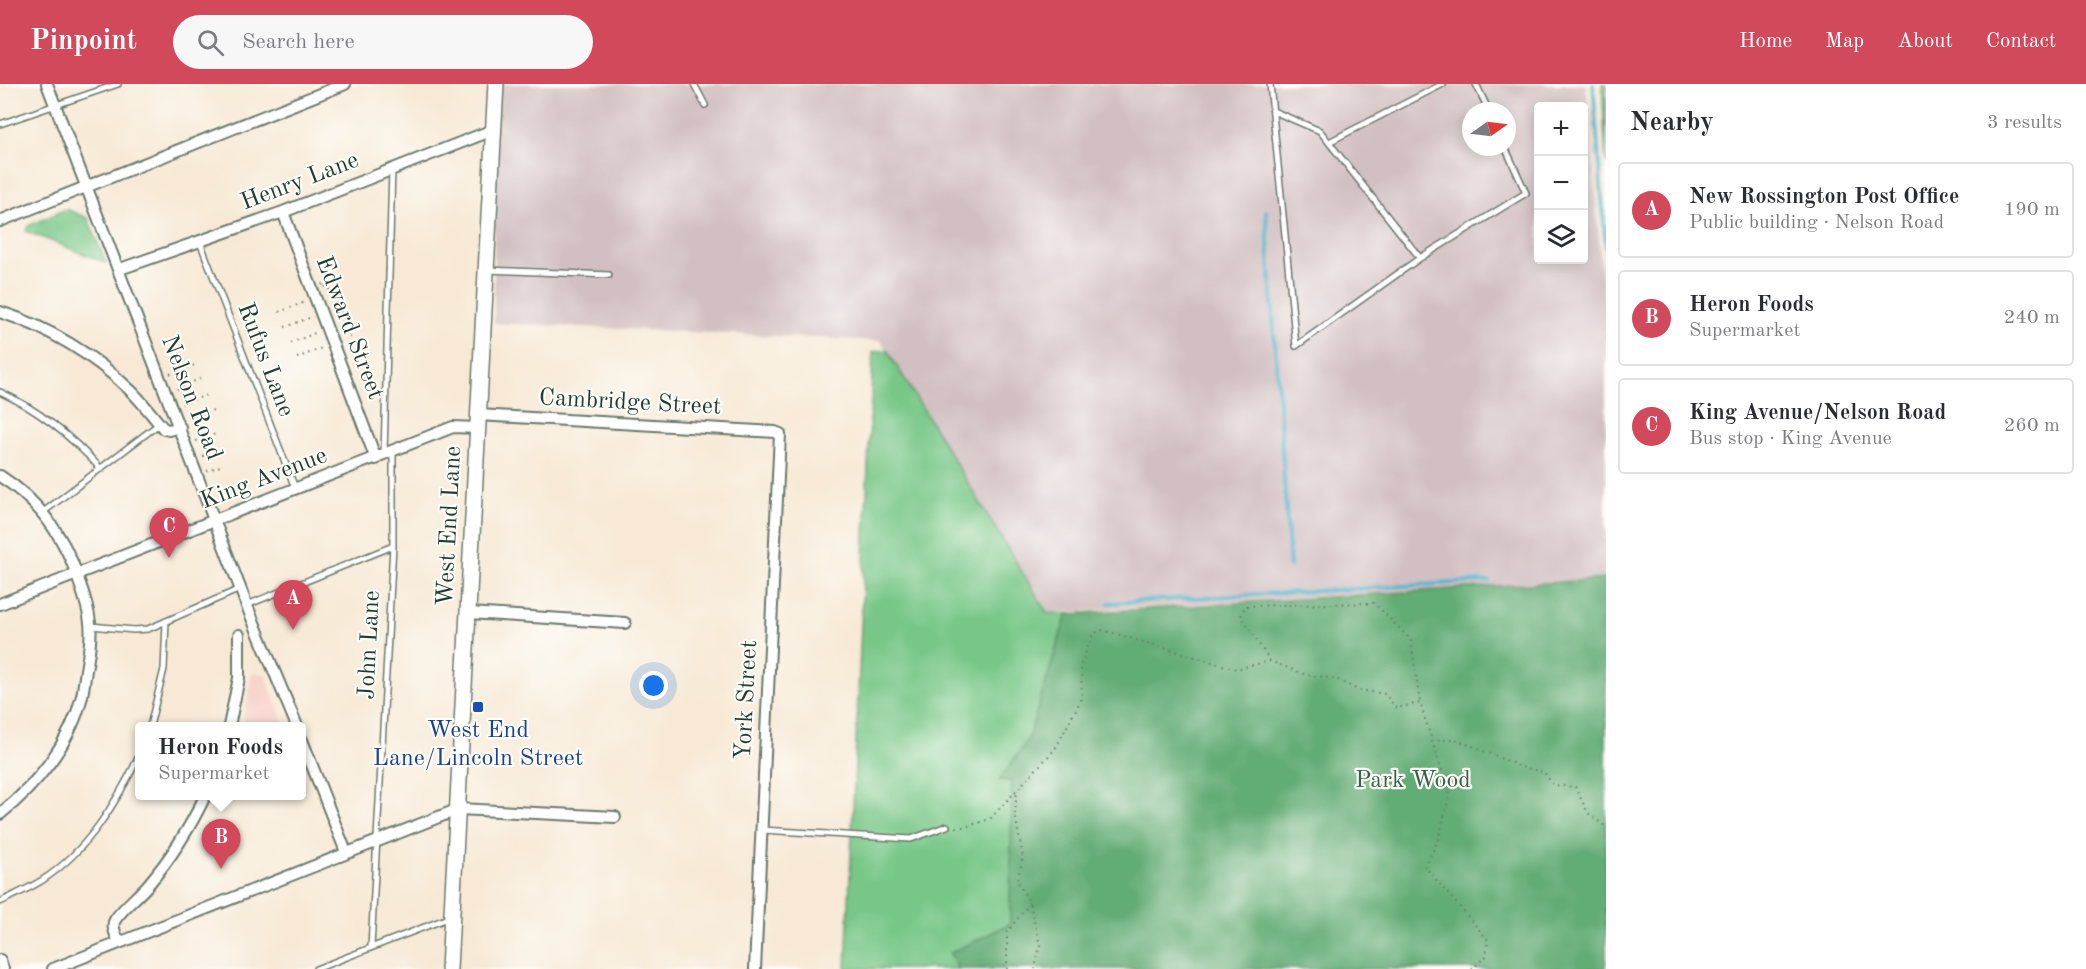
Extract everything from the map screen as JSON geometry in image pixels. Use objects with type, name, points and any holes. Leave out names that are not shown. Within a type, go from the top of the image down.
[{"type":"street","name":"Nelson Road","points":[[47,84],[120,269],[247,606],[295,722]]},
{"type":"street","points":[[0,221],[345,84]]},
{"type":"street","name":"West End Lane","points":[[449,969],[496,84]]},
{"type":"street","name":"Henry Lane","points":[[120,269],[283,212],[493,130]]},
{"type":"street","name":"Edward Street","points":[[283,212],[333,343],[385,455]]},
{"type":"street","points":[[0,312],[48,331],[106,368],[131,390],[164,429],[169,430],[179,425]]},
{"type":"street","name":"King Avenue","points":[[0,604],[453,427],[477,422]]},
{"type":"street","name":"Cambridge Street","points":[[477,422],[763,431],[780,434]]},
{"type":"street","name":"York Street","points":[[755,969],[780,434]]},
{"type":"street","points":[[0,476],[27,496],[63,542],[76,573],[91,626],[81,697],[64,739],[44,770],[28,789],[0,814]]},
{"type":"street","points":[[469,613],[625,623]]},
{"type":"street","points":[[230,722],[239,678],[239,635]]},
{"type":"street","points":[[306,750],[346,852]]},
{"type":"street","points":[[119,942],[113,926],[114,921],[134,902],[169,858],[196,816],[203,800]]},
{"type":"street","points":[[57,968],[459,808],[615,817]]},
{"type":"street","points":[[0,960],[3,969]]},
{"type":"lane","points":[[0,124],[118,84]]},
{"type":"lane","points":[[694,84],[705,105]]},
{"type":"lane","points":[[1270,84],[1296,346],[1420,258],[1526,193],[1509,156]]},
{"type":"lane","points":[[1329,142],[1443,84]]},
{"type":"lane","points":[[1476,84],[1485,102]]},
{"type":"lane","points":[[1273,111],[1320,131],[1420,258]]},
{"type":"lane","name":"John Lane","points":[[371,947],[393,546],[385,455],[392,169]]},
{"type":"lane","name":"Rufus Lane","points":[[200,242],[296,490]]},
{"type":"lane","points":[[486,270],[609,275]]},
{"type":"lane","points":[[0,392],[32,410],[63,432],[101,469]]},
{"type":"lane","points":[[42,513],[159,424]]},
{"type":"lane","points":[[247,606],[393,546]]},
{"type":"lane","points":[[91,626],[148,629],[241,589]]},
{"type":"lane","points":[[151,722],[164,669],[166,621]]},
{"type":"lane","points":[[0,902],[41,881],[82,846],[111,808],[135,763]]},
{"type":"lane","points":[[762,830],[911,839],[947,826]]},
{"type":"lane","points":[[316,969],[453,916]]},
{"type":"path","points":[[280,313],[315,297]]},
{"type":"path","points":[[338,302],[344,318]]},
{"type":"path","points":[[286,328],[321,313]]},
{"type":"path","points":[[292,343],[327,328]]},
{"type":"path","points":[[298,358],[333,343]]},
{"type":"path","points":[[161,377],[194,364]]},
{"type":"path","points":[[167,393],[201,379]]},
{"type":"path","points":[[173,408],[206,394]]},
{"type":"path","points":[[179,425],[213,410]]},
{"type":"path","points":[[187,445],[218,434]]},
{"type":"path","points":[[193,460],[219,450]]},
{"type":"path","points":[[1270,661],[1241,616],[1245,606],[1374,603],[1411,640],[1420,703],[1450,794],[1438,840],[1425,867],[1488,940],[1486,956],[1472,969]]},
{"type":"path","points":[[947,826],[964,827],[990,819],[1055,749],[1082,698],[1082,664],[1093,634],[1103,630],[1236,669],[1270,661],[1304,674],[1336,679],[1358,690],[1385,694],[1396,708],[1420,703]]},
{"type":"path","points":[[1432,741],[1455,739],[1524,768],[1544,772],[1553,785],[1575,787],[1588,813],[1606,827]]},
{"type":"path","points":[[1017,789],[1015,814],[1023,857],[1017,881],[1030,903],[1040,945],[1035,969]]},
{"type":"path","points":[[1007,969],[1007,932],[1030,903]]},
{"type":"shaded area","points":[[494,84],[1586,84],[1588,102],[1534,102],[1534,264],[1588,264],[1588,108],[1606,324],[1606,579],[1047,613],[881,341],[494,323]]},
{"type":"shaded area","points":[[252,673],[265,674],[283,722],[243,722]]},
{"type":"green space","points":[[1602,84],[1606,84],[1606,162]]},
{"type":"green space","points":[[66,209],[88,218],[106,263],[26,231],[28,226]]},
{"type":"green space","points":[[887,350],[1047,613],[1067,614],[1028,740],[1000,780],[1012,780],[1010,924],[951,953],[958,969],[846,969],[873,352]]},
{"type":"green space","name":"Park Wood","points":[[1606,579],[1606,969],[958,969],[950,953],[1010,924],[1012,781],[999,780],[1028,740],[1067,614]]},
{"type":"waterway","points":[[1593,84],[1606,248]]},
{"type":"waterway","points":[[1266,211],[1290,567]]},
{"type":"waterway","points":[[1109,603],[1489,581]]},
{"type":"place","name":"King Avenue/Nelson Road","points":[[169,558]]},
{"type":"place","name":"New Rossington Post Office","points":[[293,630]]},
{"type":"place","name":"West End Lane/Lincoln Street","points":[[478,707]]},
{"type":"place","name":"Heron Foods","points":[[221,869]]}]
